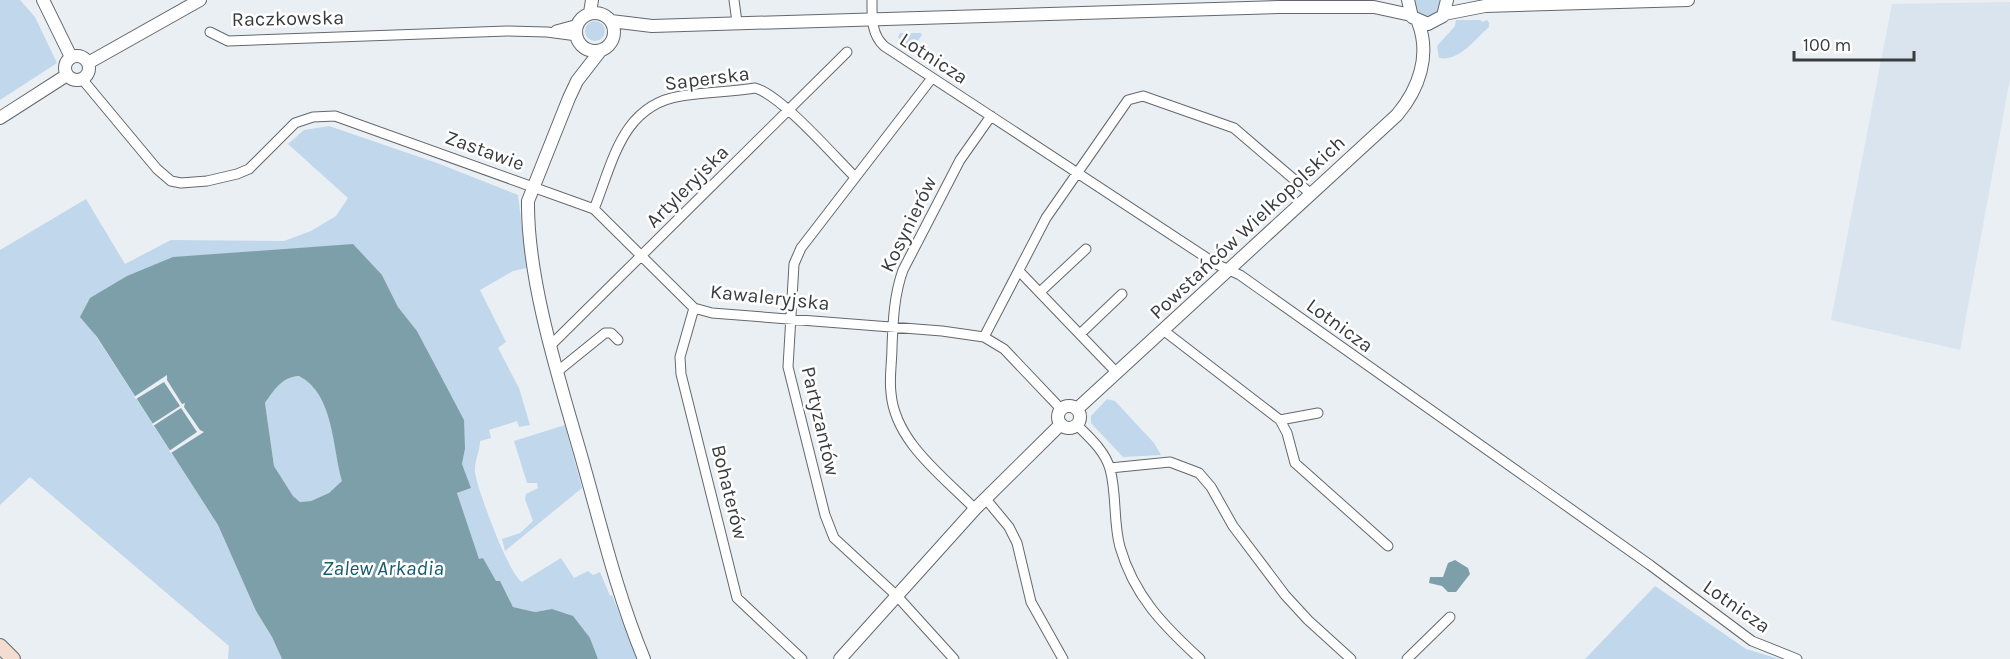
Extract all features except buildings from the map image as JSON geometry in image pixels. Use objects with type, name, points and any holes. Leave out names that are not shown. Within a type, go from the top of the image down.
[{"type":"main road","points":[[0,646],[13,659]]},
{"type":"street","points":[[43,0],[71,57]]},
{"type":"street","points":[[88,63],[187,4],[200,0]]},
{"type":"street","points":[[577,81],[578,35],[590,13],[592,0]]},
{"type":"street","points":[[599,0],[613,38]]},
{"type":"street","points":[[734,0],[737,22]]},
{"type":"street","name":"Lotnicza","points":[[872,0],[874,30],[880,42],[1216,264],[1229,269],[1650,565],[1752,641],[1797,659]]},
{"type":"street","points":[[590,13],[652,26],[873,18],[1374,8],[1402,0]]},
{"type":"street","name":"Powstańców Wielkopolskich","points":[[1408,0],[1415,19],[1423,60]]},
{"type":"street","points":[[1444,14],[1447,0]]},
{"type":"street","points":[[1459,0],[1485,6]]},
{"type":"street","points":[[1374,8],[1434,23],[1444,14],[1485,6],[1688,0]]},
{"type":"street","name":"Powstańców Wielkopolskich","points":[[1077,409],[1405,106],[1417,85],[1434,23]]},
{"type":"street","points":[[534,188],[577,81],[613,38],[652,26]]},
{"type":"street","name":"Raczkowska","points":[[210,32],[234,41],[547,32],[578,35]]},
{"type":"street","points":[[578,35],[590,50],[601,50]]},
{"type":"street","name":"Artyleryjska","points":[[552,344],[847,52]]},
{"type":"street","points":[[80,56],[88,63],[88,74],[82,79],[74,79],[68,75],[65,66],[71,57],[80,56]]},
{"type":"street","points":[[0,118],[68,75]]},
{"type":"street","name":"Partyzantów","points":[[933,78],[854,176],[801,248],[795,264],[788,367],[791,386],[829,527],[843,548],[897,596],[954,659]]},
{"type":"street","name":"Zastawie","points":[[82,79],[157,169],[171,181],[190,183],[237,174],[249,169],[295,123],[324,115],[356,122],[534,188],[528,201],[531,255],[558,371],[614,575],[644,659]]},
{"type":"street","name":"Saperska","points":[[594,209],[628,126],[652,106],[682,96],[755,88],[762,90],[787,110],[854,176]]},
{"type":"street","points":[[984,337],[1046,218],[1123,105],[1132,98],[1143,96],[1234,128],[1311,195]]},
{"type":"street","name":"Kosynierów","points":[[975,509],[911,444],[900,426],[890,392],[897,287],[903,270],[960,160],[991,116]]},
{"type":"street","name":"Kawaleryjska","points":[[534,188],[594,209],[694,308],[712,314],[893,327],[984,337],[1004,349],[1061,409]]},
{"type":"street","points":[[1041,291],[1086,249]]},
{"type":"street","points":[[1019,271],[1041,291],[1116,372]]},
{"type":"street","points":[[1080,334],[1122,294]]},
{"type":"street","name":"Bohaterów","points":[[694,308],[680,357],[681,374],[737,598],[802,659]]},
{"type":"street","points":[[1163,330],[1280,420],[1287,433],[1295,463],[1388,546]]},
{"type":"street","points":[[558,371],[605,333],[611,333],[618,340]]},
{"type":"street","points":[[1071,406],[1077,409],[1080,416],[1077,425],[1068,428],[1061,424],[1058,417],[1061,409],[1071,406]]},
{"type":"street","points":[[1280,420],[1318,413]]},
{"type":"street","points":[[840,659],[985,498],[1061,424]]},
{"type":"street","points":[[1077,425],[1095,443],[1110,468],[1120,546],[1132,575],[1155,617],[1200,659]]},
{"type":"street","points":[[1110,468],[1170,462],[1198,473],[1278,588],[1308,620],[1351,659]]},
{"type":"street","points":[[985,498],[1009,528],[1017,543],[1031,603],[1063,659]]},
{"type":"street","points":[[1407,659],[1450,617]]},
{"type":"shaded area","points":[[0,0],[20,0],[35,17],[57,63],[0,100]]},
{"type":"shaded area","points":[[1408,0],[1447,0],[1447,8],[1423,24]]},
{"type":"shaded area","points":[[2010,2],[2010,79],[1960,350],[1831,320],[1892,4]]},
{"type":"shaded area","points":[[1456,20],[1481,20],[1482,22],[1487,20],[1489,27],[1460,53],[1453,57],[1439,58],[1437,46],[1455,26]]},
{"type":"shaded area","points":[[591,21],[599,21],[605,27],[605,35],[599,41],[591,41],[585,35],[585,27]]},
{"type":"shaded area","points":[[900,33],[921,33],[922,35],[910,51],[898,37]]},
{"type":"shaded area","points":[[329,126],[437,163],[518,195],[527,268],[513,271],[480,290],[506,342],[498,348],[519,388],[530,425],[519,427],[517,421],[489,430],[491,438],[480,441],[475,468],[477,481],[494,531],[516,576],[522,582],[561,558],[574,578],[588,571],[593,575],[600,572],[610,596],[612,595],[637,659],[598,659],[590,638],[552,609],[535,612],[513,607],[500,581],[496,582],[483,558],[479,560],[457,493],[471,488],[462,464],[465,449],[426,348],[417,331],[398,307],[382,275],[90,327],[218,525],[256,611],[282,659],[228,659],[229,646],[30,477],[0,505],[0,250],[86,199],[125,264],[171,240],[284,241],[311,231],[336,216],[348,198],[288,144],[304,130]]},
{"type":"shaded area","points":[[299,376],[319,395],[325,408],[343,481],[329,493],[311,501],[300,502],[293,496],[274,466],[265,403],[283,382]]},
{"type":"shaded area","points":[[1107,399],[1115,401],[1154,443],[1161,455],[1123,457],[1091,423],[1091,416]]},
{"type":"shaded area","points":[[565,425],[582,488],[505,551],[502,539],[520,533],[533,521],[525,499],[526,494],[538,488],[537,483],[527,483],[514,441]]},
{"type":"shaded area","points":[[1655,586],[1746,649],[1779,659],[1585,659]]},
{"type":"water","name":"Zalew Arkadia","points":[[353,244],[382,275],[398,307],[417,331],[464,420],[465,449],[462,464],[471,488],[457,493],[479,559],[483,558],[496,581],[500,581],[513,607],[535,612],[552,609],[573,616],[590,638],[598,659],[282,659],[256,611],[218,525],[97,337],[80,317],[90,298],[127,276],[173,257]],"holes":[[[299,376],[319,395],[330,422],[342,481],[329,493],[311,501],[300,502],[293,496],[274,466],[265,403],[279,385],[288,379]]]},
{"type":"water","points":[[1455,560],[1468,568],[1470,574],[1456,592],[1448,592],[1442,586],[1429,583],[1430,577],[1443,577],[1448,563]]},
{"type":"pier","points":[[167,375],[167,380],[182,404],[185,403],[184,407],[200,430],[204,432],[171,453],[169,451],[197,432],[181,408],[153,426],[152,424],[180,406],[164,382],[136,399],[134,397]]}]
